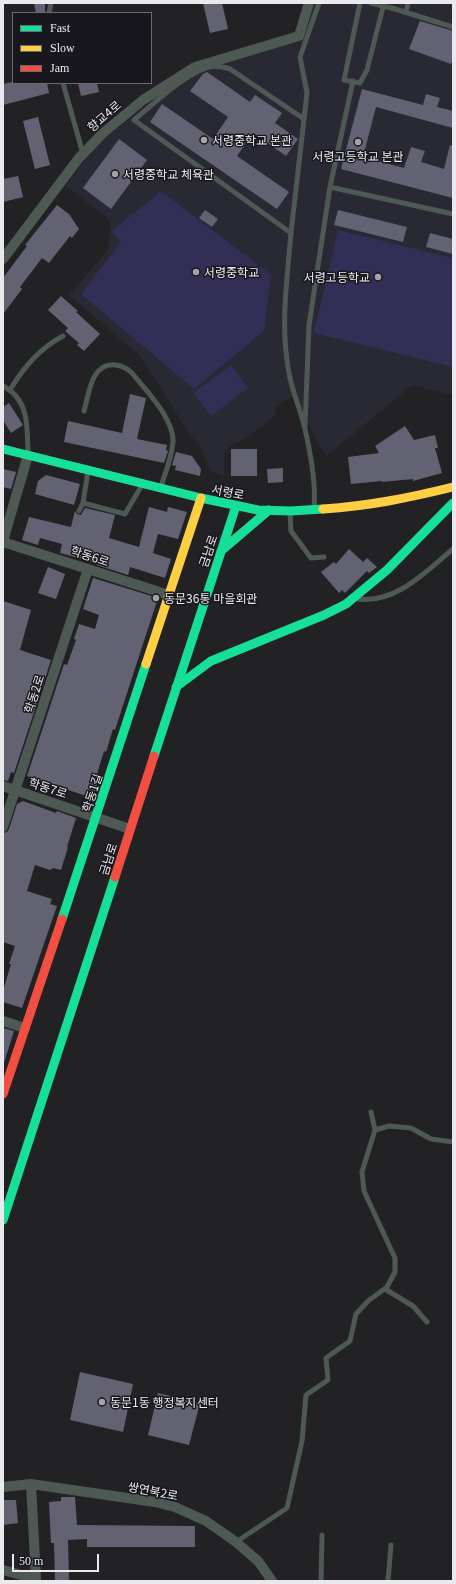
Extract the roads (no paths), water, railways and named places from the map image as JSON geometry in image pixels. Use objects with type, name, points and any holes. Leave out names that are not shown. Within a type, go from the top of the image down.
[{"type":"street","name":"향교4로","points":[[3,259],[83,154],[102,134],[126,113],[188,70],[203,64],[299,36],[309,3]]},
{"type":"street","name":"서령로","points":[[3,449],[201,498],[236,506],[269,510],[314,510],[362,505],[399,500],[453,487]]},
{"type":"street","points":[[3,542],[28,455]]},
{"type":"street","name":"학동1길","points":[[3,1094],[96,818],[201,498]]},
{"type":"street","points":[[176,687],[211,661],[324,615],[346,604],[387,570],[453,503]]},
{"type":"street","name":"금남로","points":[[3,1220],[220,551],[236,506]]},
{"type":"street","points":[[220,551],[269,510]]},
{"type":"street","name":"학동6로","points":[[3,542],[169,595]]},
{"type":"street","name":"학동2로","points":[[3,827],[88,570]]},
{"type":"street","name":"학동7로","points":[[3,786],[130,829]]},
{"type":"street","points":[[3,1021],[25,1028]]},
{"type":"street","points":[[3,1570],[36,1580],[30,1484]]},
{"type":"street","name":"쌍연북2로","points":[[3,1487],[30,1484],[166,1505],[196,1516],[236,1542],[258,1561],[272,1581]]},
{"type":"lane","points":[[314,510],[315,500],[312,470],[305,428],[291,385],[284,338],[291,233],[307,93],[300,57],[319,3]]},
{"type":"lane","points":[[360,3],[344,80],[360,83],[367,70],[383,4]]},
{"type":"lane","points":[[371,3],[383,4],[453,27]]},
{"type":"lane","points":[[406,12],[408,3]]},
{"type":"lane","points":[[291,233],[134,120],[187,77],[206,68],[216,66],[230,69],[304,119]]},
{"type":"lane","points":[[305,428],[309,325],[330,187],[353,81]]},
{"type":"lane","points":[[63,84],[83,154]]},
{"type":"lane","points":[[330,187],[453,214]]},
{"type":"lane","points":[[10,390],[20,374],[34,358],[48,345],[63,336]]},
{"type":"lane","points":[[84,411],[93,378],[100,369],[107,365],[116,365],[125,367],[132,373],[167,418],[172,431],[172,446],[161,488]]},
{"type":"lane","points":[[3,386],[10,390],[19,399],[25,409],[28,455]]},
{"type":"lane","points":[[79,511],[83,503],[88,470]]},
{"type":"lane","points":[[83,503],[125,514],[142,484]]},
{"type":"lane","points":[[290,511],[291,531],[312,558],[324,558]]},
{"type":"lane","points":[[353,598],[375,599],[390,596],[415,580],[453,549]]},
{"type":"lane","points":[[236,1542],[287,1508],[302,1441],[306,1396],[328,1380],[326,1358],[350,1341],[356,1314],[368,1301],[385,1289],[395,1272],[395,1258],[364,1191],[362,1172],[375,1130],[371,1112]]},
{"type":"lane","points":[[375,1130],[389,1126],[410,1128],[431,1138],[453,1142]]},
{"type":"lane","points":[[385,1289],[413,1306],[427,1322]]},
{"type":"lane","points":[[321,1581],[322,1535]]},
{"type":"lane","points":[[388,1581],[391,1545]]},
{"type":"place","name":"서령중학교 본관","points":[[204,140]]},
{"type":"place","name":"서령고등학교 본관","points":[[358,142]]},
{"type":"place","name":"서령중학교 체육관","points":[[115,174]]},
{"type":"place","name":"서령중학교","points":[[196,272]]},
{"type":"place","name":"서령고등학교","points":[[378,277]]},
{"type":"place","name":"동문36통 마을회관","points":[[156,598]]},
{"type":"place","name":"동문1동 행정복지센터","points":[[102,1402]]}]
